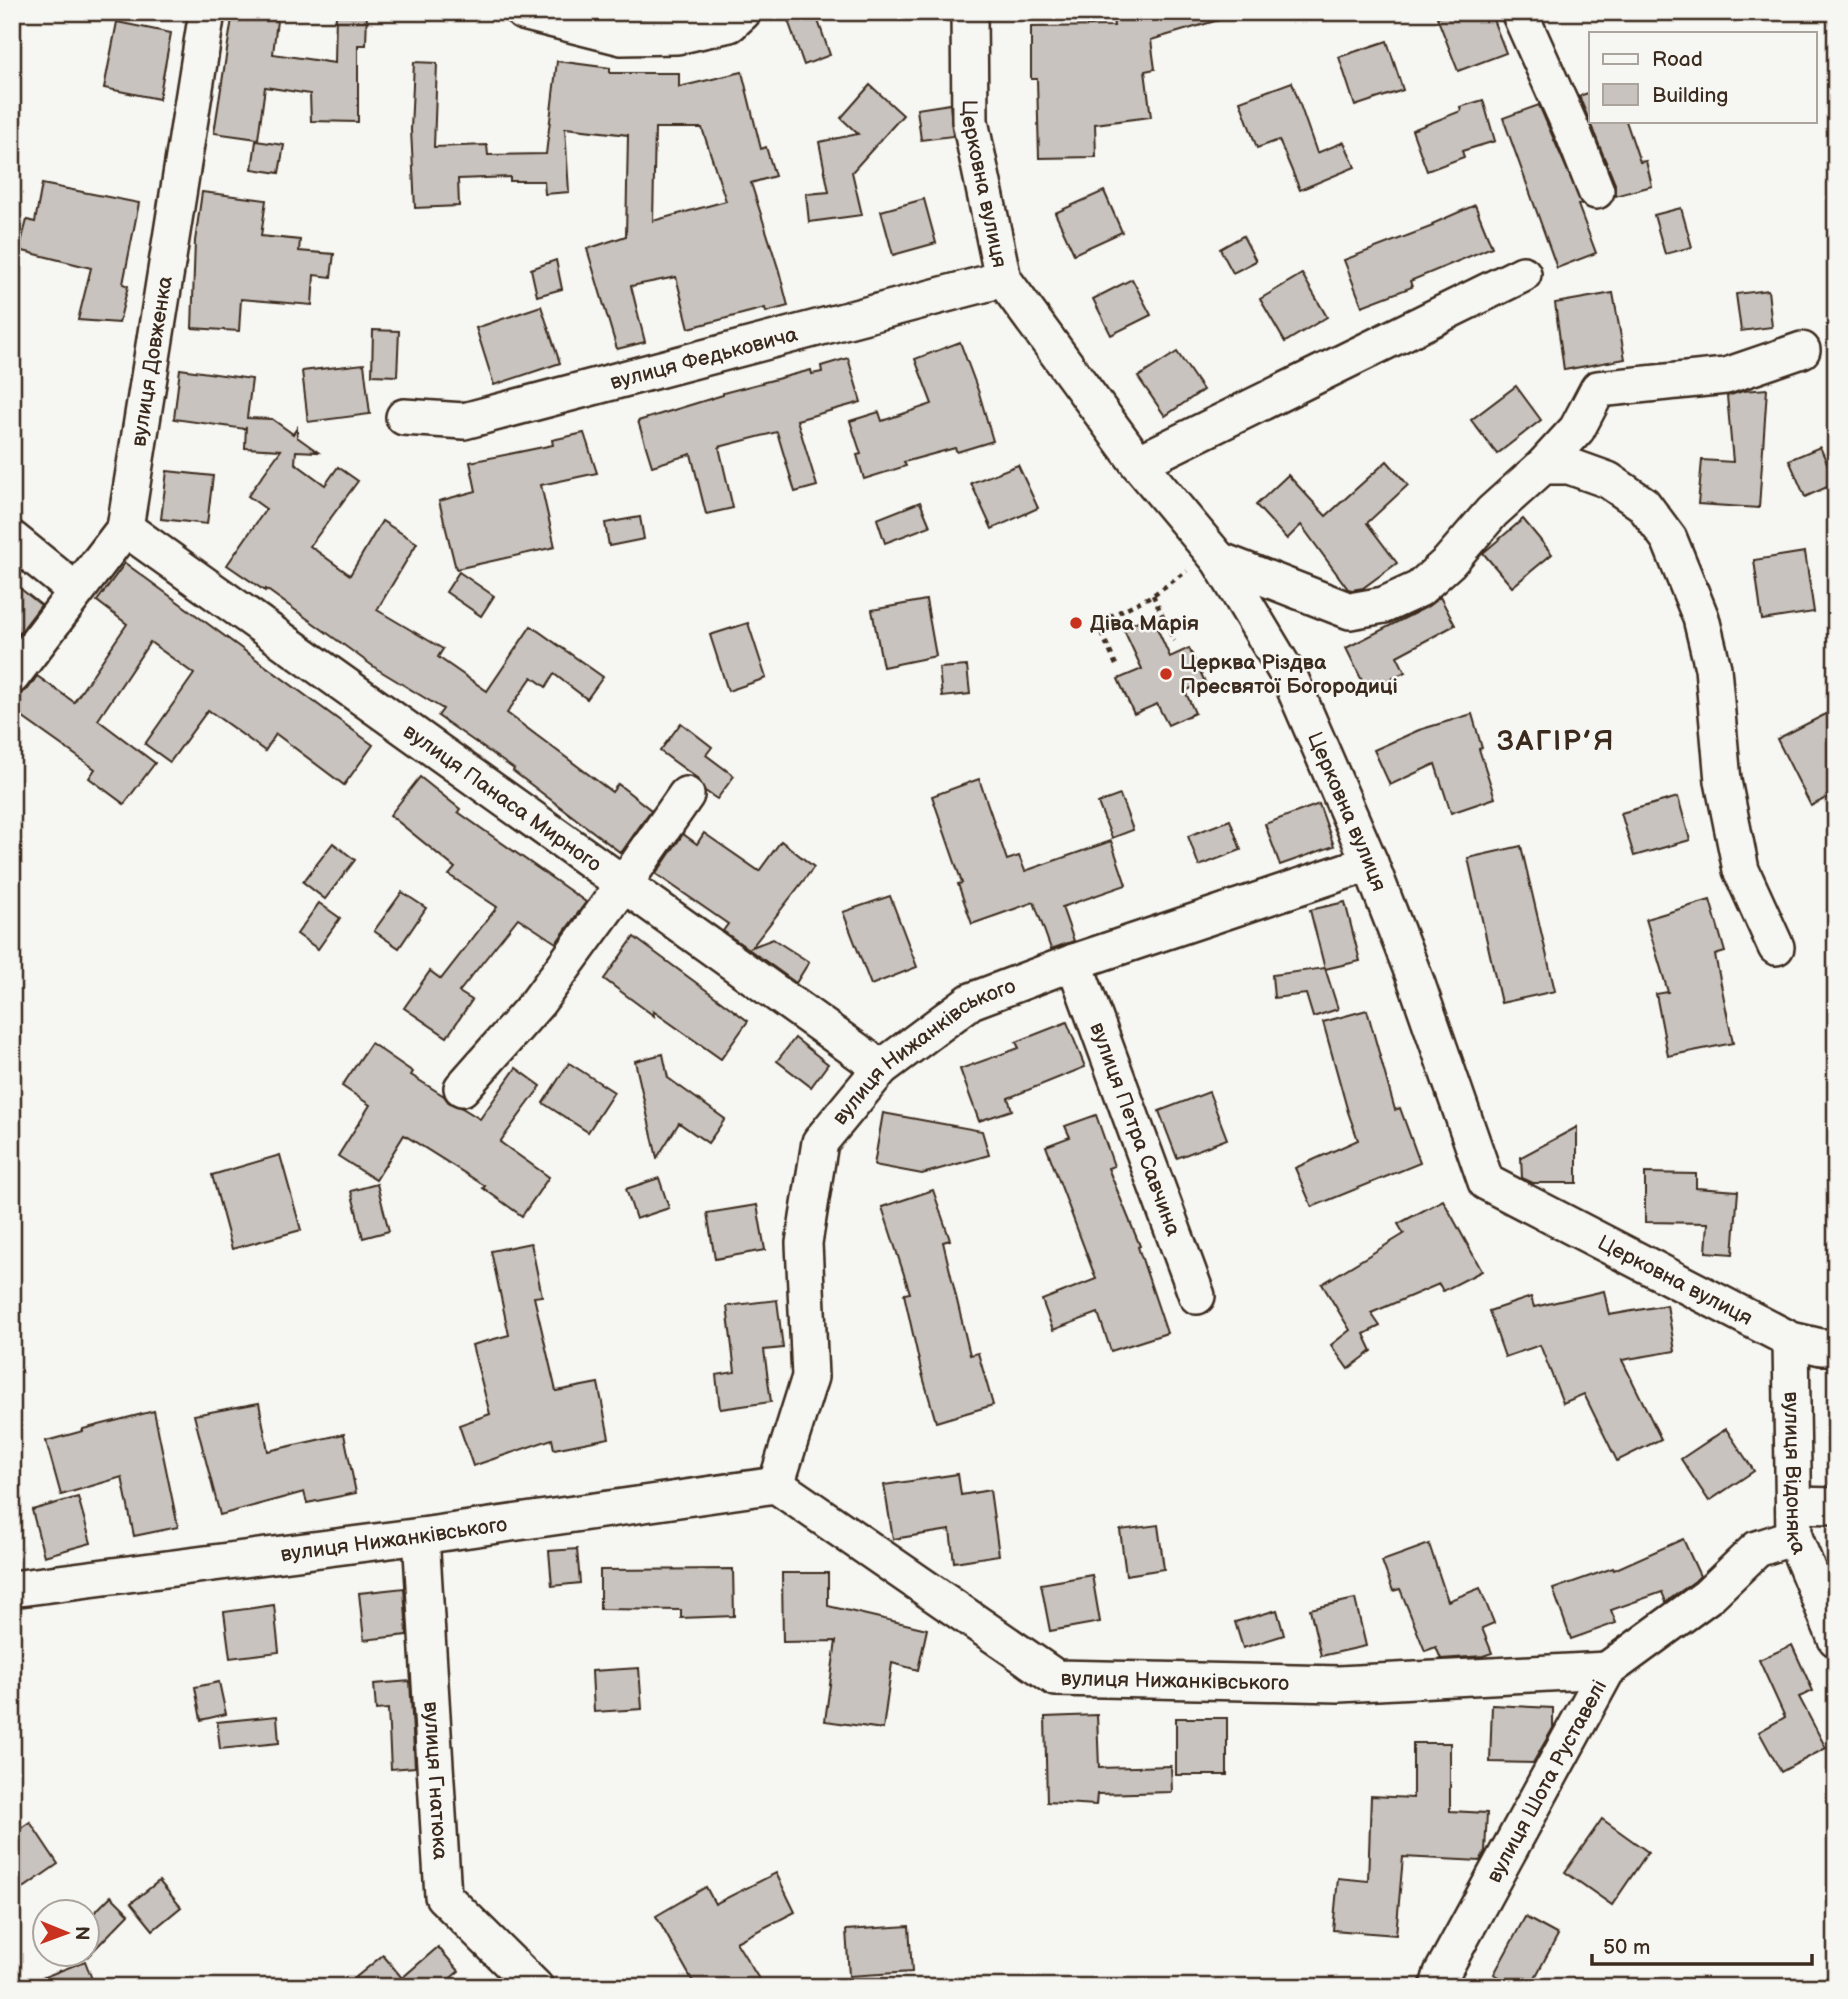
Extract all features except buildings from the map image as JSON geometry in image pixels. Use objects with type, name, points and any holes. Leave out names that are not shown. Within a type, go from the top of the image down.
[{"type":"street","name":"вулиця Довженка","points":[[12,676],[125,528],[207,12]]},
{"type":"street","points":[[523,12],[622,37],[677,36],[730,24],[743,12]]},
{"type":"street","name":"Церковна вулиця","points":[[969,12],[970,121],[1003,279],[1138,463],[1216,555],[1291,681],[1370,863],[1418,984],[1486,1182],[1791,1340],[1821,1347],[1836,1347]]},
{"type":"street","points":[[1519,12],[1596,191]]},
{"type":"street","points":[[1138,463],[1523,274]]},
{"type":"street","name":"вулиця Федьковича","points":[[404,417],[464,421],[1003,279]]},
{"type":"street","points":[[1216,555],[1350,611],[1384,605],[1419,589],[1449,562],[1492,512],[1543,466],[1577,429],[1598,389],[1726,376],[1802,350]]},
{"type":"street","points":[[1543,466],[1569,466],[1608,480],[1643,505],[1669,539],[1701,618],[1713,667],[1723,781],[1741,870],[1776,947]]},
{"type":"street","name":"вулиця Панаса Мирного","points":[[125,528],[881,1068]]},
{"type":"street","points":[[12,538],[76,591]]},
{"type":"street","points":[[462,1088],[538,1002],[686,795]]},
{"type":"street","name":"вулиця Нижанківського","points":[[776,1485],[810,1377],[804,1243],[820,1142],[881,1068],[971,1002],[1074,962],[1370,863]]},
{"type":"street","name":"вулиця Петра Савчина","points":[[1074,962],[1197,1296]]},
{"type":"street","name":"вулиця Відоняка","points":[[1791,1340],[1794,1521],[1836,1639]]},
{"type":"street","name":"вулиця Нижанківського","points":[[12,1589],[421,1536],[776,1485],[1056,1678],[1339,1684],[1607,1670]]},
{"type":"street","name":"вулиця Шота Руставелі","points":[[1438,1987],[1442,1973],[1607,1670],[1708,1596],[1756,1549],[1794,1521],[1836,1506]]},
{"type":"street","name":"вулиця Гнатюка","points":[[421,1536],[443,1896],[535,1987]]},
{"type":"path","points":[[1116,666],[1097,623],[1153,595],[1216,555]]},
{"type":"path","points":[[1153,595],[1174,641]]},
{"type":"place","name":"Діва Марія","points":[[1076,623]]},
{"type":"place","name":"Церква Різдва Пресвятої Богородиці","points":[[1166,674]]},
{"type":"district","name":"ЗАГІР’Я","points":[[1556,740]]}]
